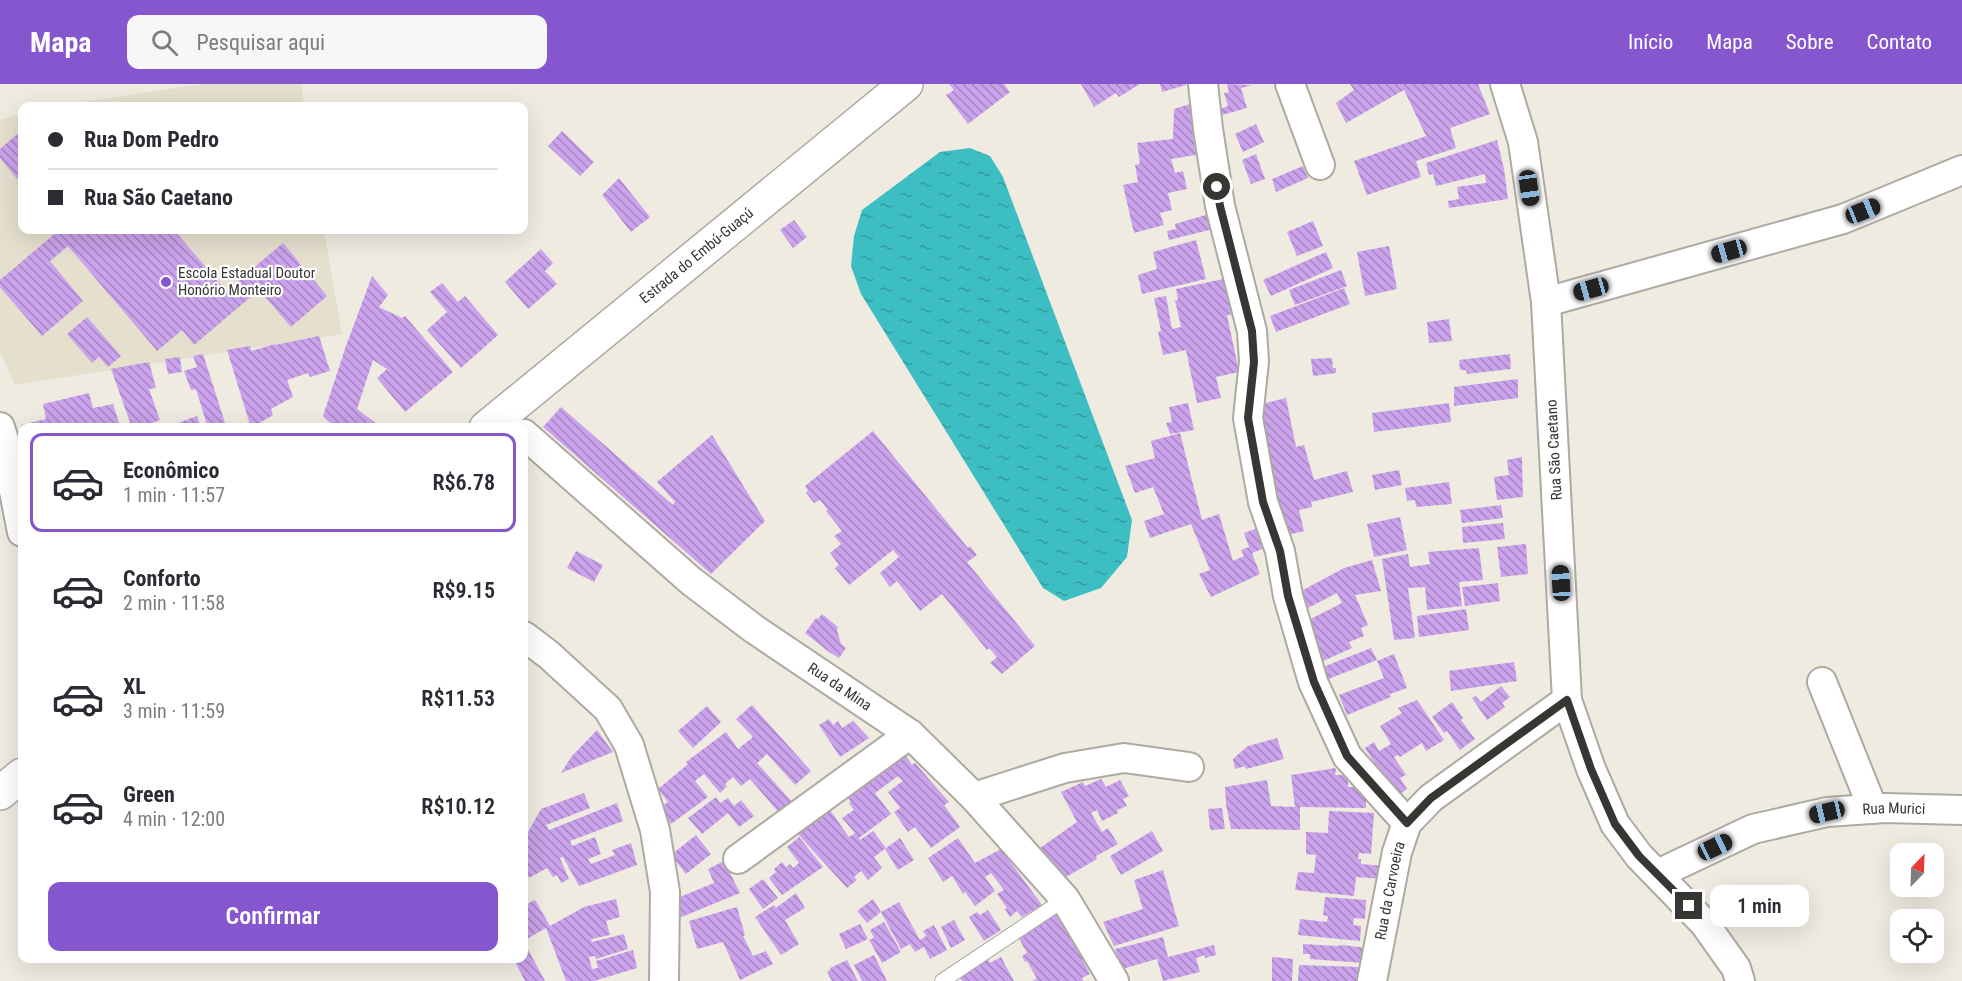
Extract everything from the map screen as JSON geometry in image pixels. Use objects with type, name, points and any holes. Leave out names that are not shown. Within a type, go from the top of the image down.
[{"type":"main road","name":"Estrada do Embú-Guaçú","points":[[510,423],[906,84]]},
{"type":"main road","points":[[0,793],[18,778]]},
{"type":"street","points":[[1203,84],[1220,206],[1252,331],[1254,362],[1248,418],[1263,502],[1280,551],[1288,596],[1314,682],[1347,756],[1407,823]]},
{"type":"street","points":[[1290,84],[1320,165]]},
{"type":"street","name":"Rua São Caetano","points":[[1505,84],[1523,142],[1545,302],[1567,700],[1591,769],[1615,824],[1639,856],[1704,923],[1736,968],[1740,981]]},
{"type":"street","points":[[1545,302],[1843,219],[1962,170]]},
{"type":"street","points":[[0,427],[4,440],[15,528]]},
{"type":"street","name":"Rua da Mina","points":[[528,443],[754,629],[910,734],[974,797],[1065,899],[1114,981]]},
{"type":"street","points":[[528,639],[549,655],[608,709],[629,746],[655,830],[665,892],[664,981]]},
{"type":"street","points":[[1822,682],[1873,809]]},
{"type":"street","name":"Rua da Carvoeira","points":[[1372,981],[1397,852],[1407,823],[1431,798],[1567,700]]},
{"type":"street","points":[[738,859],[910,734]]},
{"type":"street","points":[[974,797],[1065,768],[1124,758],[1189,766]]},
{"type":"street","name":"Rua Murici","points":[[1658,874],[1754,829],[1827,812],[1873,809],[1962,810]]},
{"type":"lane","points":[[942,981],[1065,899]]},
{"type":"shaded area","points":[[203,84],[301,84],[303,102],[82,102]]},
{"type":"shaded area","name":"Escola Estadual Doutor Honório Monteiro","points":[[18,114],[18,234],[325,234],[342,334],[15,385],[0,352],[0,120]]},
{"type":"water","points":[[970,148],[990,156],[1003,177],[1132,520],[1127,557],[1101,588],[1064,601],[1043,588],[861,294],[851,266],[854,236],[862,210],[940,152]]},
{"type":"building","points":[[949,84],[1004,84],[1010,92],[968,124],[946,95],[954,90]]},
{"type":"building","points":[[1081,84],[1140,84],[1119,97],[1116,93],[1094,107]]},
{"type":"building","points":[[1160,84],[1186,84],[1186,85],[1162,92]]},
{"type":"building","points":[[1227,84],[1252,85],[1241,88],[1247,108],[1222,115],[1220,109],[1228,106],[1224,93],[1229,92]]},
{"type":"building","points":[[1350,84],[1478,84],[1490,114],[1450,128],[1456,148],[1416,161],[1421,177],[1367,195],[1354,161],[1426,136],[1404,90],[1346,123],[1336,103],[1354,90]]},
{"type":"building","points":[[1193,103],[1193,137],[1196,155],[1171,159],[1175,173],[1183,171],[1187,189],[1168,193],[1172,210],[1160,213],[1164,225],[1134,233],[1123,185],[1138,182],[1135,165],[1140,164],[1137,143],[1173,139],[1174,109]]},
{"type":"building","points":[[1256,124],[1264,142],[1243,152],[1235,134]]},
{"type":"building","points":[[562,131],[594,162],[580,176],[548,146]]},
{"type":"building","points":[[18,133],[18,180],[0,158],[0,149]]},
{"type":"building","points":[[1497,140],[1508,199],[1449,208],[1448,201],[1459,199],[1457,187],[1486,183],[1485,174],[1436,186],[1433,174],[1429,175],[1426,163]]},
{"type":"building","points":[[1256,154],[1265,179],[1251,184],[1242,160]]},
{"type":"building","points":[[1303,166],[1308,178],[1276,192],[1272,179]]},
{"type":"building","points":[[619,178],[650,217],[631,232],[602,195]]},
{"type":"building","points":[[1209,214],[1213,229],[1169,240],[1167,231],[1176,229],[1175,224]]},
{"type":"building","points":[[794,220],[807,237],[793,248],[780,230]]},
{"type":"building","points":[[1313,221],[1323,246],[1297,256],[1287,232]]},
{"type":"building","points":[[54,234],[177,234],[226,291],[283,243],[327,296],[291,327],[259,290],[194,345],[182,330],[157,351],[68,246],[50,261],[83,301],[42,336],[0,287],[0,280]]},
{"type":"building","points":[[1196,240],[1206,279],[1142,294],[1138,275],[1157,269],[1153,252]]},
{"type":"building","points":[[1389,246],[1397,289],[1365,296],[1357,252]]},
{"type":"building","points":[[541,249],[553,263],[545,271],[557,284],[528,309],[505,282]]},
{"type":"building","points":[[1326,252],[1333,268],[1271,296],[1263,280]]},
{"type":"building","points":[[1341,270],[1347,286],[1295,305],[1289,290]]},
{"type":"building","points":[[372,276],[388,295],[379,307],[402,318],[405,316],[453,372],[405,412],[377,378],[387,369],[373,360],[357,409],[375,423],[331,423],[323,416]]},
{"type":"building","points":[[1233,277],[1240,313],[1227,315],[1239,372],[1216,377],[1221,398],[1197,403],[1186,350],[1163,355],[1154,298],[1166,296],[1172,329],[1181,327],[1175,300],[1178,300],[1176,289]]},
{"type":"building","points":[[442,283],[458,302],[465,296],[498,335],[461,368],[427,330],[447,312],[430,292]]},
{"type":"building","points":[[1344,288],[1350,304],[1276,332],[1270,316]]},
{"type":"building","points":[[87,317],[121,356],[108,367],[99,357],[92,363],[67,334]]},
{"type":"building","points":[[1449,319],[1452,341],[1429,343],[1427,322]]},
{"type":"building","points":[[319,336],[330,371],[310,377],[308,373],[287,380],[293,397],[271,409],[273,415],[259,423],[249,423],[227,350],[250,346],[251,351]]},
{"type":"building","points":[[203,354],[225,423],[206,423],[196,389],[191,390],[184,371],[197,367],[193,356]]},
{"type":"building","points":[[1510,354],[1511,369],[1467,374],[1466,370],[1460,370],[1459,360]]},
{"type":"building","points":[[180,357],[182,372],[168,374],[165,359]]},
{"type":"building","points":[[1332,358],[1336,373],[1313,376],[1311,359]]},
{"type":"building","points":[[149,362],[156,388],[149,389],[160,420],[152,423],[130,423],[111,369]]},
{"type":"building","points":[[1518,379],[1518,398],[1454,406],[1454,387]]},
{"type":"building","points":[[89,393],[93,408],[113,404],[119,423],[29,423],[46,419],[43,404]]},
{"type":"building","points":[[1286,398],[1296,447],[1304,445],[1314,480],[1347,471],[1353,492],[1311,502],[1312,507],[1299,510],[1304,531],[1287,535],[1254,406]]},
{"type":"building","points":[[1188,403],[1194,430],[1170,434],[1166,423],[1172,422],[1169,407]]},
{"type":"building","points":[[1449,403],[1451,422],[1374,432],[1372,413]]},
{"type":"building","points":[[561,407],[673,505],[675,502],[657,482],[712,435],[765,521],[711,574],[543,427]]},
{"type":"building","points":[[197,416],[199,423],[178,423]]},
{"type":"building","points":[[873,431],[968,548],[970,546],[977,555],[967,562],[1035,646],[1002,674],[990,663],[997,657],[989,648],[987,650],[942,594],[920,611],[897,581],[890,587],[880,573],[899,557],[893,550],[849,585],[835,568],[839,565],[830,553],[841,544],[834,536],[842,531],[820,500],[814,503],[806,493],[808,490],[805,486]]},
{"type":"building","points":[[1180,433],[1202,520],[1219,514],[1233,561],[1244,556],[1241,550],[1249,547],[1244,533],[1264,526],[1272,545],[1252,553],[1260,574],[1211,597],[1199,574],[1210,570],[1191,524],[1150,538],[1144,521],[1164,514],[1153,487],[1135,493],[1125,466],[1155,458],[1151,441]]},
{"type":"building","points":[[1522,457],[1523,497],[1497,500],[1494,477],[1509,475],[1507,460]]},
{"type":"building","points":[[1399,470],[1402,485],[1375,490],[1372,475]]},
{"type":"building","points":[[1449,482],[1452,504],[1416,507],[1415,500],[1407,501],[1405,488]]},
{"type":"building","points":[[1501,505],[1503,518],[1462,523],[1460,510]]},
{"type":"building","points":[[1400,517],[1407,550],[1374,557],[1367,524]]},
{"type":"building","points":[[1503,523],[1505,539],[1463,543],[1462,527]]},
{"type":"building","points":[[1526,544],[1528,574],[1501,577],[1497,547]]},
{"type":"building","points":[[1479,548],[1483,580],[1459,582],[1462,606],[1427,610],[1425,587],[1408,588],[1415,638],[1394,640],[1382,559],[1408,554],[1410,567],[1430,564],[1428,552]]},
{"type":"building","points":[[576,551],[603,565],[594,582],[567,568]]},
{"type":"building","points":[[1372,560],[1381,591],[1355,595],[1368,625],[1361,628],[1364,636],[1349,642],[1352,648],[1323,661],[1317,647],[1301,624],[1342,603],[1337,593],[1298,613],[1290,597],[1344,568]]},
{"type":"building","points":[[1498,583],[1500,601],[1465,606],[1462,587]]},
{"type":"building","points":[[1466,609],[1469,630],[1419,637],[1417,616]]},
{"type":"building","points":[[822,614],[838,627],[841,644],[846,648],[839,658],[805,633],[816,618],[818,619]]},
{"type":"building","points":[[1371,648],[1377,660],[1323,681],[1318,669]]},
{"type":"building","points":[[1394,654],[1407,688],[1347,715],[1339,695],[1384,678],[1377,661]]},
{"type":"building","points":[[1514,662],[1517,681],[1451,691],[1449,671]]},
{"type":"building","points":[[1501,686],[1510,697],[1502,703],[1505,707],[1487,720],[1472,698],[1476,696],[1481,702]]},
{"type":"building","points":[[1417,700],[1444,740],[1426,751],[1422,743],[1400,757],[1398,755],[1394,757],[1406,775],[1400,778],[1407,789],[1396,797],[1365,748],[1374,742],[1379,751],[1391,744],[1380,726],[1402,713],[1398,708]]},
{"type":"building","points":[[1452,702],[1463,718],[1461,720],[1475,739],[1460,750],[1447,731],[1444,733],[1432,717]]},
{"type":"building","points":[[752,705],[811,771],[795,785],[767,754],[757,763],[794,804],[780,814],[750,779],[741,786],[733,777],[720,793],[704,774],[695,781],[708,797],[671,824],[659,808],[668,802],[658,789],[688,764],[686,762],[726,732],[738,749],[753,737],[736,719]]},
{"type":"building","points":[[707,706],[721,722],[693,748],[678,731]]},
{"type":"building","points":[[829,719],[833,725],[838,721],[842,728],[853,721],[869,738],[840,757],[819,725]]},
{"type":"building","points":[[597,730],[613,752],[561,773],[572,756]]},
{"type":"building","points":[[1277,738],[1284,759],[1246,769],[1245,766],[1235,769],[1233,759],[1248,746]]},
{"type":"building","points":[[903,751],[912,765],[915,763],[949,802],[944,805],[960,827],[931,848],[915,827],[908,832],[894,812],[900,808],[888,792],[903,781],[898,776],[875,793],[891,814],[859,838],[860,840],[873,831],[886,848],[874,857],[882,868],[868,880],[861,871],[854,877],[857,880],[847,888],[796,832],[815,816],[818,820],[830,810],[849,837],[855,833],[842,818],[854,810],[844,792]]},
{"type":"building","points":[[1336,768],[1335,775],[1348,775],[1348,787],[1366,788],[1366,808],[1300,807],[1300,830],[1231,829],[1225,787],[1267,780],[1271,806],[1295,807],[1291,775]]},
{"type":"building","points":[[1101,779],[1106,787],[1120,780],[1129,796],[1123,799],[1127,806],[1102,821],[1097,810],[1091,813],[1102,832],[1108,828],[1118,844],[1066,877],[1040,848],[1077,822],[1061,792],[1083,782],[1085,786]]},
{"type":"building","points":[[584,793],[590,808],[546,825],[549,830],[617,803],[623,821],[570,841],[572,846],[595,837],[601,854],[588,859],[591,864],[615,855],[612,850],[631,843],[637,865],[579,886],[563,857],[560,858],[569,879],[561,883],[557,875],[553,877],[547,868],[529,878],[528,832],[541,809]]},
{"type":"building","points":[[716,797],[720,803],[728,798],[734,806],[741,800],[754,816],[739,827],[728,813],[702,834],[688,818]]},
{"type":"building","points":[[1222,808],[1225,829],[1210,830],[1208,809]]},
{"type":"building","points":[[1329,811],[1374,813],[1371,854],[1359,853],[1358,859],[1361,859],[1361,864],[1385,866],[1382,879],[1356,877],[1354,896],[1295,890],[1298,872],[1314,873],[1316,855],[1306,854],[1306,832],[1328,833]]},
{"type":"building","points":[[1152,831],[1163,851],[1121,875],[1110,856]]},
{"type":"building","points":[[696,835],[711,854],[686,874],[671,855]]},
{"type":"building","points":[[799,837],[823,867],[782,895],[769,878],[782,862],[786,867],[790,864],[793,868],[799,863],[787,847]]},
{"type":"building","points":[[900,838],[914,860],[898,870],[885,849]]},
{"type":"building","points":[[958,838],[975,863],[1001,849],[1042,905],[1022,917],[1017,911],[1010,917],[1005,909],[1007,908],[997,894],[1004,890],[991,873],[985,877],[995,891],[975,906],[965,892],[963,894],[952,876],[943,882],[928,858]]},
{"type":"building","points":[[724,861],[740,893],[679,918],[675,899],[714,883],[708,869]]},
{"type":"building","points":[[1163,870],[1179,926],[1114,946],[1103,922],[1143,909],[1134,880]]},
{"type":"building","points":[[763,879],[778,898],[763,909],[749,889]]},
{"type":"building","points":[[796,893],[805,908],[785,920],[799,944],[781,955],[755,917],[774,905],[776,908]]},
{"type":"building","points":[[1325,897],[1366,900],[1365,919],[1354,918],[1353,925],[1361,926],[1360,941],[1298,935],[1300,919],[1327,922],[1328,916],[1323,915]]},
{"type":"building","points":[[616,899],[620,917],[606,921],[610,935],[591,939],[592,942],[624,934],[628,949],[596,959],[595,956],[589,957],[592,969],[598,968],[596,961],[633,950],[637,968],[594,981],[566,981],[546,928],[528,938],[528,903],[535,900],[550,926],[584,907]]},
{"type":"building","points":[[873,899],[881,912],[867,923],[857,911]]},
{"type":"building","points":[[899,902],[920,940],[926,936],[923,931],[934,925],[947,950],[930,959],[924,947],[915,952],[910,944],[901,949],[881,912]]},
{"type":"building","points":[[737,907],[745,935],[743,936],[753,956],[766,951],[773,964],[740,980],[723,942],[697,949],[689,921]]},
{"type":"building","points":[[988,910],[1001,930],[984,941],[969,917],[977,912],[980,915]]},
{"type":"building","points":[[1057,911],[1090,974],[1082,978],[1083,981],[1032,981],[1037,979],[1022,956],[1027,953],[1017,935]]},
{"type":"building","points":[[954,920],[965,940],[951,948],[941,927]]},
{"type":"building","points":[[884,922],[901,952],[882,963],[869,940],[874,938],[870,930]]},
{"type":"building","points":[[860,924],[868,939],[846,949],[839,934]]},
{"type":"building","points":[[1163,937],[1168,957],[1214,945],[1216,955],[1196,958],[1200,972],[1163,981],[1157,959],[1122,969],[1115,949]]},
{"type":"building","points":[[1303,944],[1367,948],[1363,963],[1310,959],[1310,954],[1303,954]]},
{"type":"building","points":[[528,949],[545,981],[525,981],[516,963],[528,963]]},
{"type":"building","points":[[874,955],[887,981],[862,981],[854,965]]},
{"type":"building","points":[[1001,957],[1014,981],[962,981],[957,974],[988,959],[990,963]]},
{"type":"building","points":[[1272,957],[1293,959],[1292,981],[1272,981]]},
{"type":"building","points":[[847,960],[858,981],[832,981],[827,972],[830,968]]},
{"type":"building","points":[[1299,965],[1362,967],[1359,981],[1298,981]]},
{"type":"place","name":"Escola Estadual Doutor Honório Monteiro","points":[[166,282]]},
{"type":"route","points":[[1217,187],[1252,331],[1254,362],[1248,418],[1263,502],[1280,551],[1288,596],[1314,682],[1347,756],[1407,823],[1431,798],[1567,700],[1591,769],[1615,824],[1639,856],[1689,906]]}]
